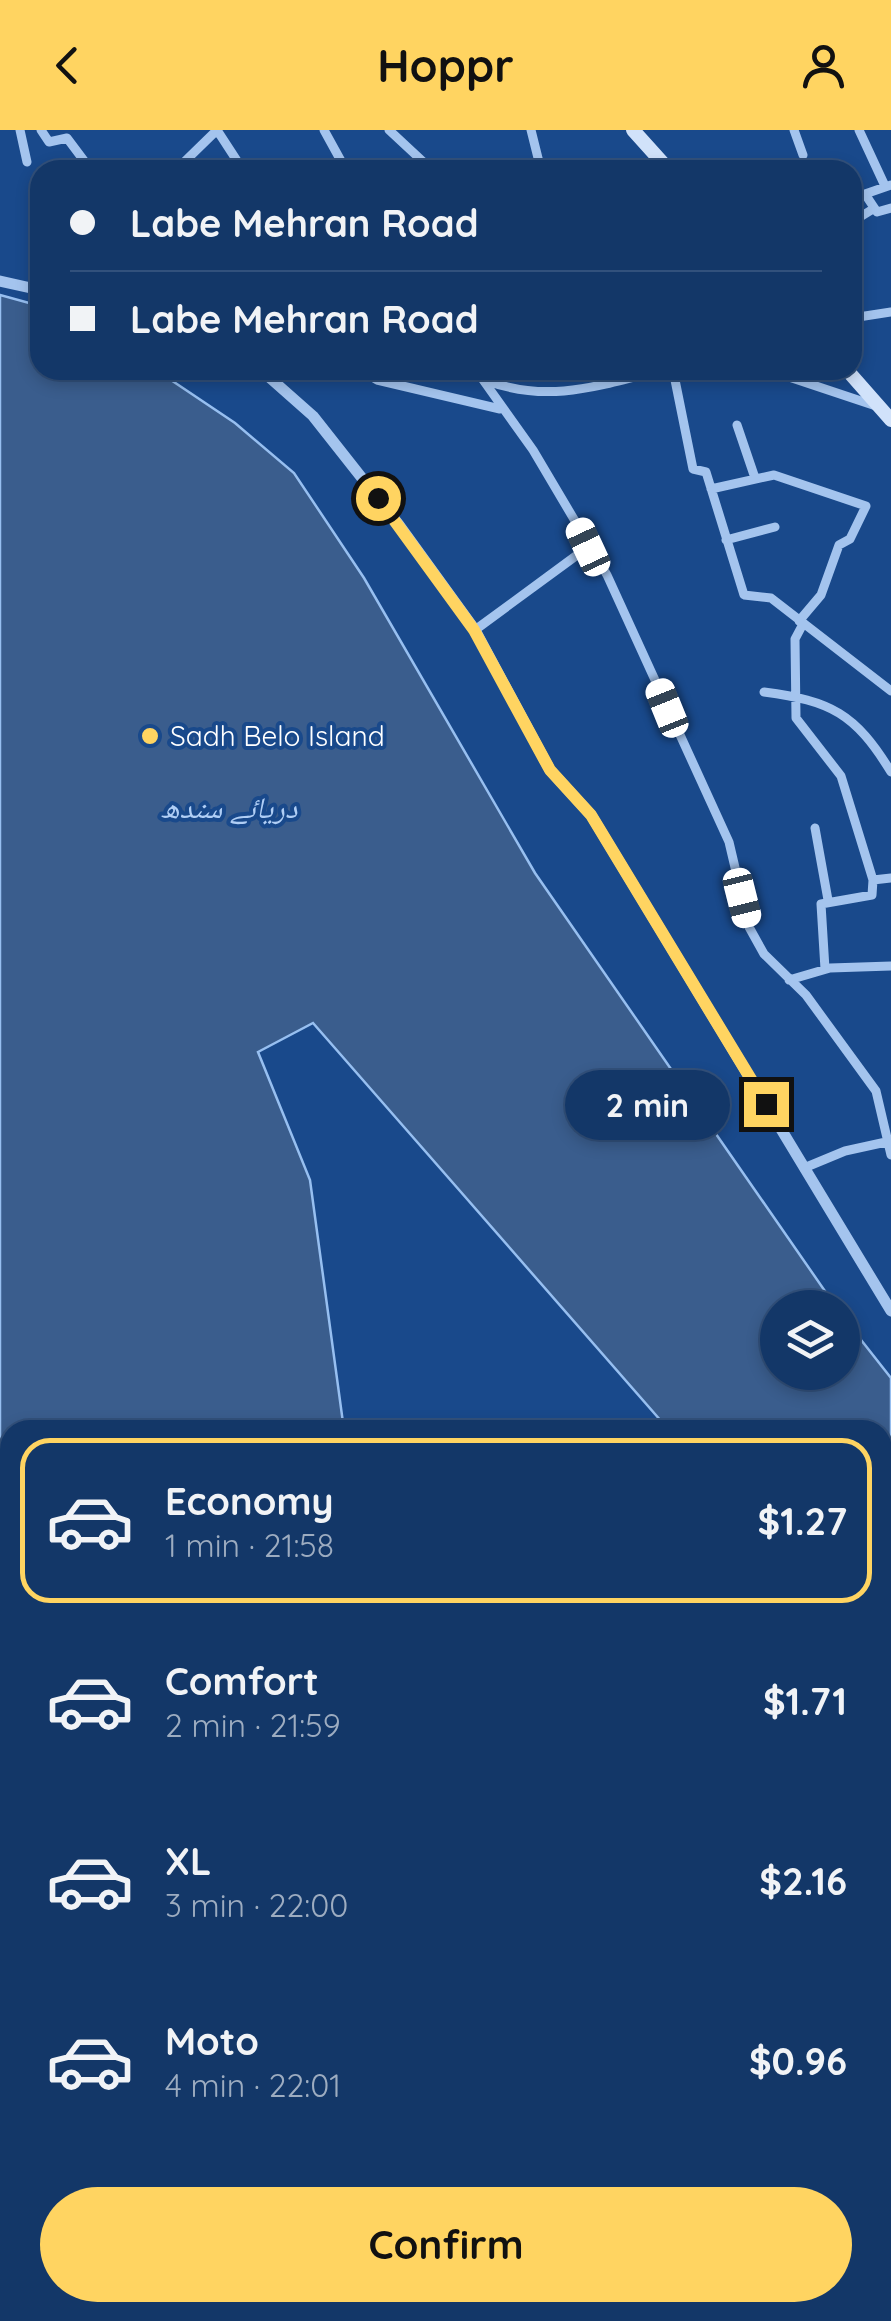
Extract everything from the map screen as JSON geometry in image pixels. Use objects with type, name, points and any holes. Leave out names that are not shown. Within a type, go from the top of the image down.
[{"type":"main road","points":[[634,130],[660,160]]},
{"type":"main road","points":[[857,380],[888,412]]},
{"type":"street","points":[[20,130],[27,162]]},
{"type":"street","points":[[40,130],[49,142],[67,138],[84,160]]},
{"type":"street","points":[[186,160],[217,130],[236,160]]},
{"type":"street","points":[[324,130],[340,160]]},
{"type":"street","points":[[389,130],[421,160]]},
{"type":"street","points":[[531,130],[539,160]]},
{"type":"street","points":[[794,130],[803,155]]},
{"type":"street","points":[[860,130],[888,186],[865,194],[873,210]]},
{"type":"street","points":[[862,216],[873,210],[891,208]]},
{"type":"street","points":[[0,280],[30,288]]},
{"type":"street","points":[[862,316],[891,312]]},
{"type":"street","points":[[273,380],[314,416],[474,630],[550,770],[591,815],[891,1311]]},
{"type":"street","points":[[377,380],[500,408]]},
{"type":"street","points":[[486,380],[500,408],[532,450],[638,637],[728,842],[749,927],[764,954],[846,1044],[876,1091],[891,1155]]},
{"type":"street","points":[[486,380],[517,392],[546,394],[574,394],[622,380]]},
{"type":"street","points":[[675,380],[693,469],[706,472],[744,595],[771,598],[891,691]]},
{"type":"street","points":[[794,380],[888,412]]},
{"type":"street","points":[[738,425],[754,478]]},
{"type":"street","points":[[711,488],[774,475],[866,506],[850,539],[840,545],[820,594],[801,622],[795,639],[792,696],[796,718],[841,776],[873,880],[872,896],[821,904],[825,969]]},
{"type":"street","points":[[726,540],[775,527]]},
{"type":"street","points":[[474,630],[588,547]]},
{"type":"street","points":[[764,692],[825,703],[851,720],[891,772]]},
{"type":"street","points":[[814,828],[828,900]]},
{"type":"street","points":[[873,880],[891,878]]},
{"type":"street","points":[[789,980],[825,969],[891,966]]},
{"type":"street","points":[[876,1091],[891,1090]]},
{"type":"street","points":[[804,1168],[845,1151],[886,1142]]},
{"type":"water","name":"دریائے سندھ","points":[[0,295],[30,303],[30,380],[171,380],[235,423],[294,473],[364,578],[535,873],[824,1290],[760,1290],[760,1390],[860,1390],[860,1339],[891,1378],[891,1420],[660,1420],[313,1023],[258,1052],[310,1180],[343,1420],[0,1420]]},
{"type":"place","name":"Sadh Belo Island","points":[[150,736]]},
{"type":"route","points":[[378,498],[474,630],[550,770],[591,815],[766,1104]]}]
